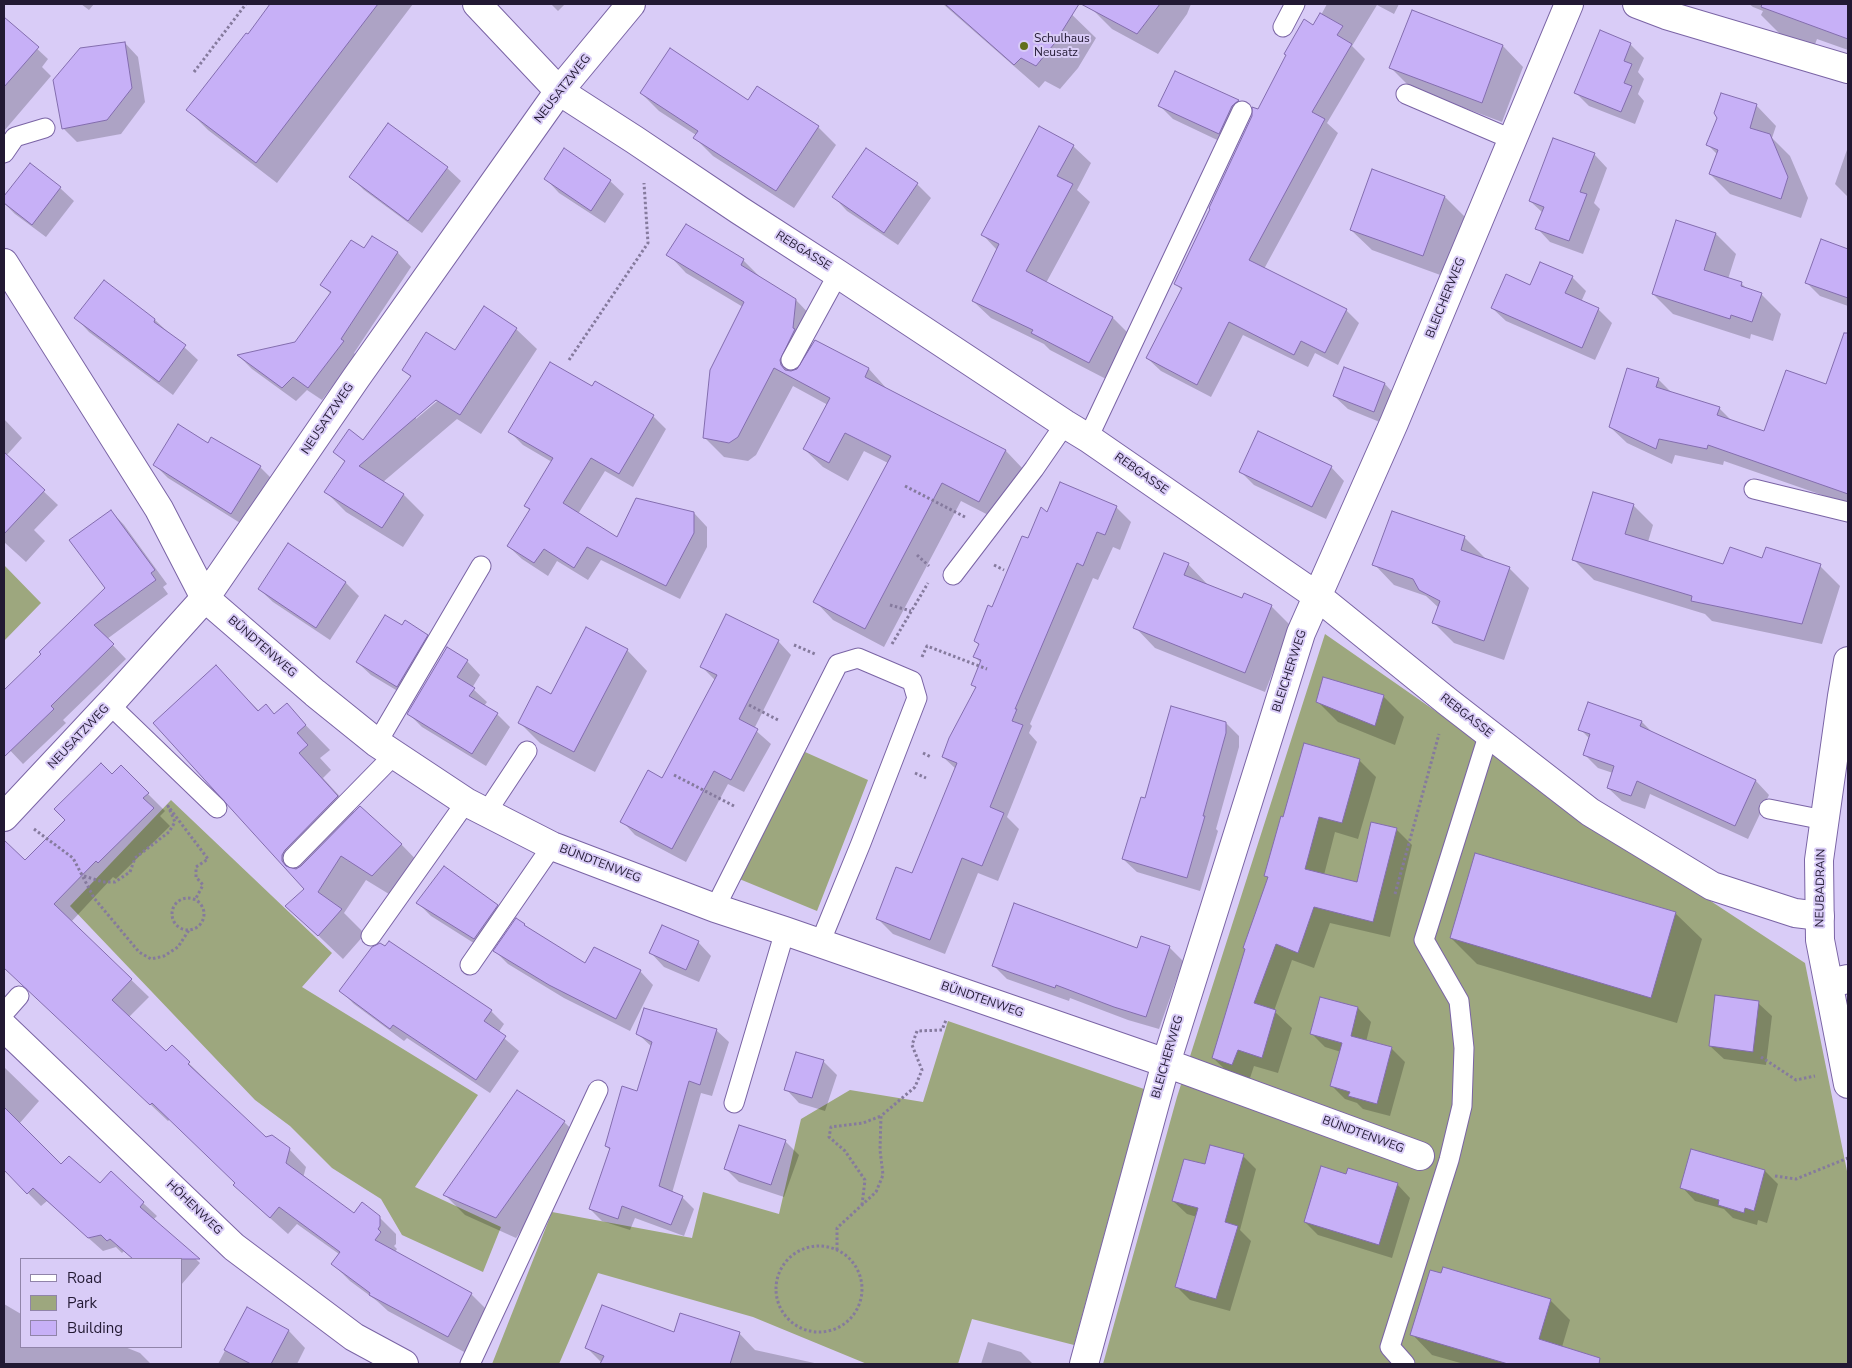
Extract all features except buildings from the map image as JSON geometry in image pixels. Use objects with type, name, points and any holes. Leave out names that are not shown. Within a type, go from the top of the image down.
[{"type":"street","name":"REBGASSE","points":[[477,4],[559,91],[1077,431],[1317,596],[1448,702],[1590,812],[1712,886],[1796,913],[1820,916]]},
{"type":"street","name":"NEUSATZWEG","points":[[7,814],[206,598],[356,378],[559,91],[631,4]]},
{"type":"street","name":"BLEICHERWEG","points":[[1084,1364],[1166,1063],[1301,633],[1394,423],[1568,4]]},
{"type":"street","points":[[1637,4],[1668,9],[1848,69]]},
{"type":"street","name":"BÜNDTENWEG","points":[[4,263],[159,509],[206,598],[315,693],[386,749],[476,808],[552,846],[715,908],[1166,1063],[1420,1156]]},
{"type":"street","name":"NEUBADRAIN","points":[[1847,1077],[1839,981],[1820,940],[1819,860],[1848,661]]},
{"type":"street","name":"HÖHENWEG","points":[[4,1026],[234,1247],[354,1337],[404,1364]]},
{"type":"lane","points":[[1283,27],[1295,4]]},
{"type":"lane","points":[[1406,94],[1511,139]]},
{"type":"lane","points":[[944,573],[1077,431],[1242,111]]},
{"type":"lane","points":[[4,153],[16,137],[45,128]]},
{"type":"lane","points":[[791,360],[838,274]]},
{"type":"lane","points":[[1754,488],[1848,512]]},
{"type":"lane","points":[[293,858],[386,749],[481,566]]},
{"type":"lane","points":[[715,908],[838,664],[858,658],[912,681],[917,698],[820,943]]},
{"type":"lane","points":[[109,704],[217,808]]},
{"type":"lane","points":[[1405,1364],[1390,1347],[1449,1160],[1462,1106],[1464,1048],[1459,1001],[1424,940],[1489,734]]},
{"type":"lane","points":[[371,936],[476,808],[527,751]]},
{"type":"lane","points":[[1768,809],[1824,820]]},
{"type":"lane","points":[[470,965],[552,846]]},
{"type":"lane","points":[[734,1103],[785,931]]},
{"type":"lane","points":[[4,1013],[19,996]]},
{"type":"lane","points":[[470,1364],[598,1090]]},
{"type":"path","points":[[194,72],[246,4]]},
{"type":"path","points":[[569,360],[648,243],[644,184],[626,168],[636,140]]},
{"type":"path","points":[[905,486],[987,529]]},
{"type":"path","points":[[917,555],[944,573]]},
{"type":"path","points":[[880,667],[930,579]]},
{"type":"path","points":[[890,605],[911,611]]},
{"type":"path","points":[[912,681],[927,646],[987,669]]},
{"type":"path","points":[[1395,894],[1448,702]]},
{"type":"path","points":[[749,705],[802,734]]},
{"type":"path","points":[[674,775],[759,819]]},
{"type":"path","points":[[84,876],[102,882],[115,882],[130,872],[135,858],[169,832],[175,822],[168,806],[208,858],[196,867],[196,877],[203,885],[195,900]]},
{"type":"path","points":[[7,814],[73,858],[94,898],[139,952],[150,959],[164,956],[178,947],[189,930],[198,926],[203,918],[202,907],[195,900],[185,899],[176,904],[172,914],[175,923],[179,927],[189,930]]},
{"type":"path","points":[[862,1205],[865,1180],[845,1151],[829,1136],[831,1127],[864,1123],[881,1116],[915,1087],[922,1070],[912,1045],[917,1031],[942,1030],[957,991]]},
{"type":"path","points":[[1761,1057],[1796,1080],[1847,1077]]},
{"type":"path","points":[[837,1250],[837,1228],[876,1192],[883,1175],[880,1150],[881,1116]]},
{"type":"path","points":[[1775,1176],[1796,1179],[1848,1158]]},
{"type":"path","points":[[824,1246],[837,1250],[849,1258],[861,1282],[861,1296],[857,1308],[849,1320],[838,1327],[824,1331],[810,1331],[796,1325],[785,1316],[778,1303],[775,1289],[781,1268],[796,1252],[810,1247],[824,1246]]},
{"type":"green space","points":[[4,565],[41,603],[4,641]]},
{"type":"green space","points":[[1325,634],[1665,871],[1805,963],[1848,1176],[1848,1364],[1103,1364],[1177,1097]]},
{"type":"green space","points":[[805,752],[868,780],[817,911],[737,878]]},
{"type":"green space","points":[[171,800],[332,953],[302,987],[478,1095],[415,1187],[501,1227],[483,1272],[402,1235],[381,1199],[332,1168],[290,1126],[255,1100],[70,906]]},
{"type":"green space","points":[[948,1021],[1144,1089],[1074,1345],[972,1319],[958,1364],[867,1364],[753,1317],[598,1273],[559,1364],[492,1364],[552,1212],[692,1238],[703,1192],[779,1214],[801,1119],[850,1090],[923,1102]]},
{"type":"place","name":"Schulhaus Neusatz","points":[[1024,46]]}]
